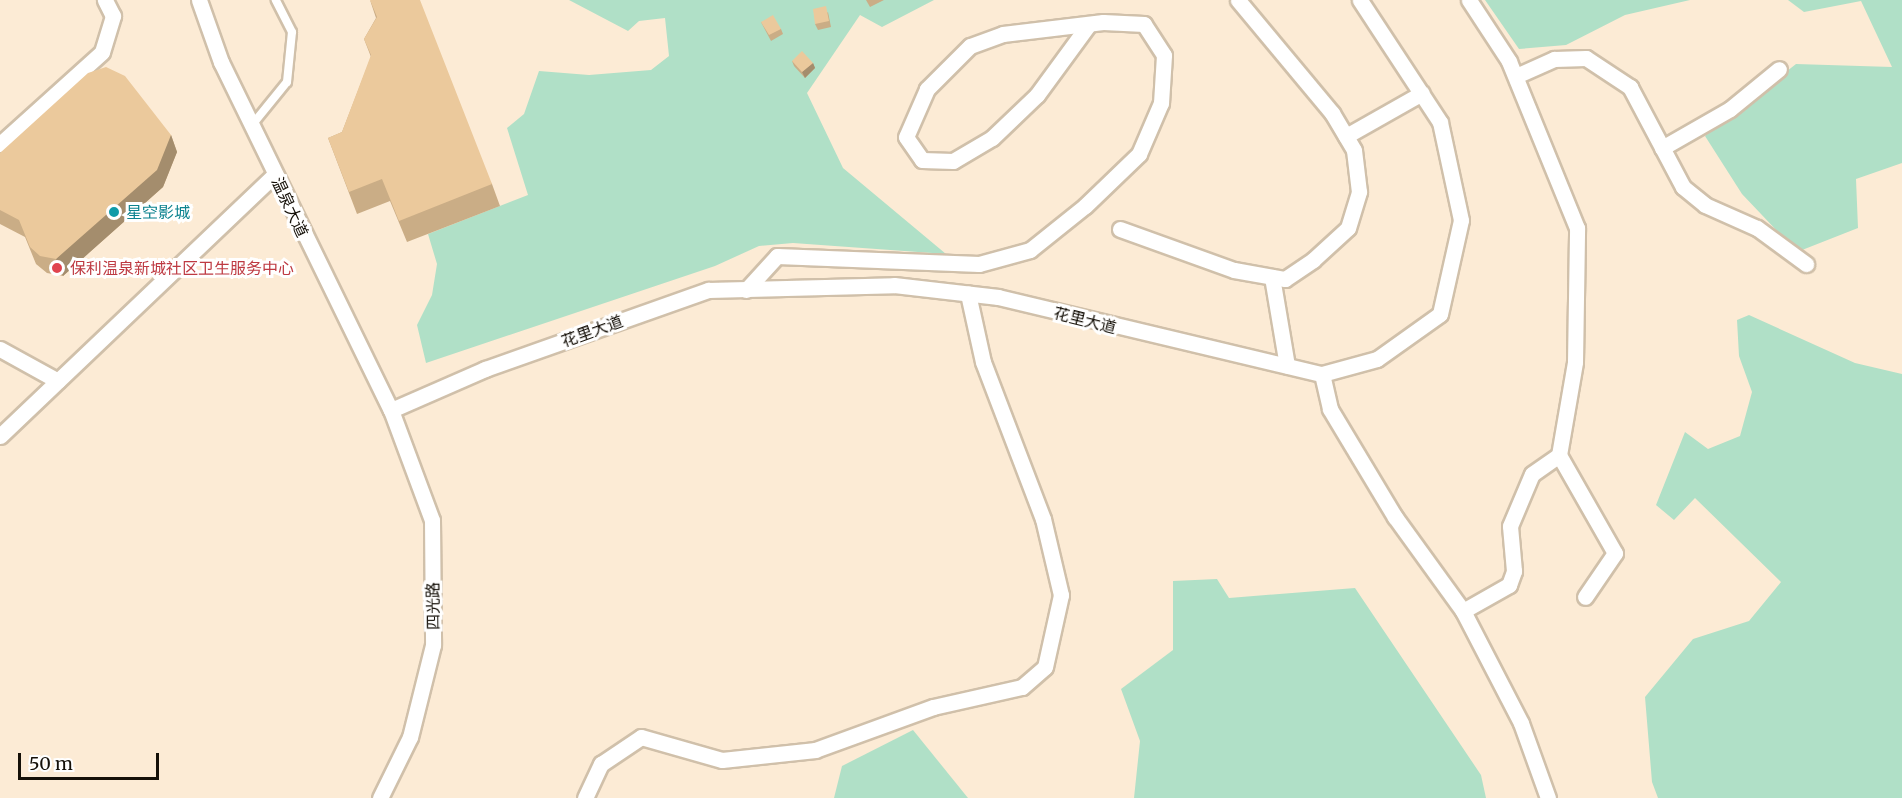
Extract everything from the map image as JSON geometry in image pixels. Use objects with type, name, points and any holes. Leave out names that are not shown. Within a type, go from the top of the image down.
[{"type":"street","points":[[0,144],[102,52],[113,16],[105,0]]},
{"type":"street","name":"温泉大道","points":[[199,0],[221,62],[251,127],[391,410]]},
{"type":"street","points":[[1120,229],[1234,270],[1285,279],[1313,260],[1348,228],[1359,192],[1354,150],[1332,113],[1238,0]]},
{"type":"street","name":"花里大道","points":[[391,410],[486,369],[708,290],[894,285],[998,297],[1322,374],[1377,359],[1440,314],[1461,220],[1440,122],[1360,0]]},
{"type":"street","points":[[1468,0],[1516,76],[1577,228],[1575,362],[1559,455],[1615,553],[1585,597]]},
{"type":"street","points":[[746,290],[777,256],[979,264],[1030,250],[1085,206],[1139,154],[1161,104],[1164,55],[1144,24],[1089,24],[1003,34],[970,46],[927,89],[906,137],[922,160],[953,160],[992,138],[1037,95],[1089,24]]},
{"type":"street","points":[[1516,76],[1554,59],[1586,58],[1630,87],[1683,187],[1697,199],[1757,228],[1806,264]]},
{"type":"street","points":[[1662,148],[1730,109],[1779,69]]},
{"type":"street","points":[[1346,136],[1422,93]]},
{"type":"street","points":[[0,436],[274,175]]},
{"type":"street","points":[[1272,277],[1287,366]]},
{"type":"street","points":[[585,798],[601,764],[641,737],[722,760],[815,750],[933,707],[1022,687],[1045,667],[1061,595],[1043,519],[982,362],[968,294]]},
{"type":"street","points":[[0,349],[58,381]]},
{"type":"street","points":[[1322,374],[1336,419],[1395,517],[1463,611],[1521,723],[1548,798]]},
{"type":"street","name":"四光路","points":[[380,798],[410,737],[433,645],[432,520],[391,410]]},
{"type":"street","points":[[1463,611],[1509,585],[1515,571],[1510,526],[1532,474],[1559,455]]},
{"type":"lane","points":[[251,127],[287,81],[292,32],[276,0]]},
{"type":"green space","points":[[569,0],[934,0],[882,27],[860,15],[807,93],[843,168],[946,254],[793,243],[759,246],[715,266],[426,363],[417,325],[432,295],[437,264],[428,234],[528,195],[507,128],[524,114],[539,71],[589,75],[651,70],[669,56],[665,18],[639,21],[628,31]]},
{"type":"green space","points":[[1485,0],[1690,0],[1625,15],[1566,45],[1519,49]]},
{"type":"green space","points":[[1788,0],[1902,0],[1902,163],[1856,179],[1858,228],[1797,252],[1742,194],[1705,136],[1796,64],[1892,67],[1861,1],[1804,12]]},
{"type":"green space","points":[[1749,315],[1855,363],[1902,374],[1902,798],[1658,798],[1652,782],[1645,697],[1693,639],[1749,621],[1781,582],[1695,498],[1674,520],[1656,505],[1685,432],[1708,449],[1740,436],[1752,392],[1739,356],[1737,320]]},
{"type":"green space","points":[[1217,579],[1229,598],[1355,588],[1481,775],[1486,798],[1134,798],[1140,741],[1121,689],[1173,650],[1173,581]]},
{"type":"green space","points":[[913,730],[968,798],[834,798],[842,766]]},
{"type":"building","points":[[370,0],[420,0],[492,184],[399,221],[382,179],[349,192],[328,138],[342,132],[371,55],[364,39],[377,17]]},
{"type":"building","points":[[826,6],[829,21],[815,24],[813,9]]},
{"type":"building","points":[[773,15],[781,29],[769,35],[761,22]]},
{"type":"building","points":[[802,51],[813,63],[802,72],[792,61]]},
{"type":"building","points":[[106,67],[125,76],[171,135],[157,170],[56,259],[40,256],[30,247],[19,220],[0,210],[0,153],[88,73]]},
{"type":"place","name":"星空影城","points":[[114,212]]},
{"type":"place","name":"保利温泉新城社区卫生服务中心","points":[[57,268]]}]
